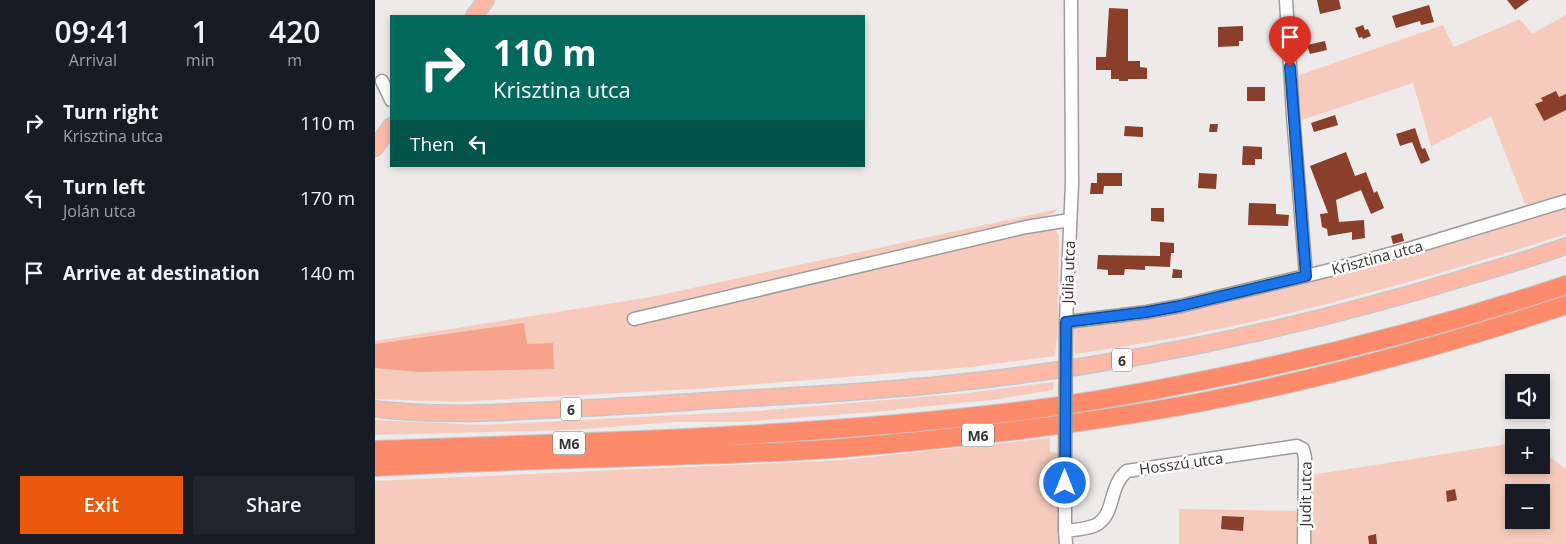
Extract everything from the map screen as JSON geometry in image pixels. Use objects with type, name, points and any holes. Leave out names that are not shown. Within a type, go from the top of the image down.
[{"type":"highway","name":"M6","points":[[375,450],[629,441],[837,429],[1030,410],[1192,383],[1346,349],[1443,323],[1566,285]]},
{"type":"highway","name":"M6","points":[[375,467],[795,451],[902,443],[1030,429],[1197,403],[1271,387],[1445,343],[1566,305]]},
{"type":"main road","points":[[475,15],[486,0]]},
{"type":"main road","points":[[375,148],[390,127]]},
{"type":"main road","name":"6","points":[[375,409],[444,414],[665,404],[927,386],[1037,373],[1131,358],[1275,330],[1417,292],[1566,246]]},
{"type":"street","name":"Júlia utca","points":[[1066,544],[1066,322],[1072,183],[1071,0]]},
{"type":"street","points":[[1286,0],[1306,276]]},
{"type":"street","points":[[383,81],[390,98]]},
{"type":"street","name":"Krisztina utca","points":[[1066,322],[1180,306],[1306,276],[1408,249],[1566,201]]},
{"type":"street","points":[[634,319],[1026,227],[1070,220]]},
{"type":"street","name":"Hosszú utca","points":[[1065,531],[1087,528],[1103,519],[1109,510],[1117,482],[1127,471],[1300,446]]},
{"type":"street","name":"Judit utca","points":[[1300,446],[1304,451],[1305,458],[1304,544]]},
{"type":"shaded area","points":[[1566,15],[1566,234],[1374,292],[1277,316],[1179,337],[1075,354],[1074,324],[1147,312],[1528,212],[1491,116],[1431,146],[1413,83],[1296,122],[1294,77],[1443,25],[1454,47],[1520,19],[1532,34]]},
{"type":"shaded area","points":[[1058,209],[1054,213],[1029,221],[1055,228],[1059,236],[1058,326],[1055,356],[971,367],[709,388],[456,402],[375,399],[375,341],[651,297]]},
{"type":"shaded area","points":[[524,323],[527,344],[553,343],[554,369],[419,372],[375,368],[375,344]]},
{"type":"shaded area","points":[[1054,382],[1053,390],[999,399],[873,412],[739,422],[673,422],[571,430],[375,435],[375,420],[482,425],[757,411],[968,393]]},
{"type":"shaded area","points":[[1050,438],[1050,452],[1058,453],[1059,518],[1063,544],[375,544],[375,481],[843,460]]},
{"type":"shaded area","points":[[1505,444],[1505,474],[1550,474],[1550,457],[1566,469],[1566,544],[1179,544],[1179,509],[1299,511],[1298,477]]},
{"type":"building","points":[[1317,0],[1339,0],[1341,9],[1320,14]]},
{"type":"building","points":[[1507,0],[1529,0],[1515,10]]},
{"type":"building","points":[[1429,5],[1434,22],[1421,25],[1420,21],[1396,28],[1392,16]]},
{"type":"building","points":[[1109,8],[1128,9],[1128,61],[1140,61],[1140,67],[1147,68],[1147,79],[1119,81],[1119,79],[1111,79],[1111,70],[1096,70],[1096,57],[1106,57]]},
{"type":"building","points":[[1363,25],[1365,30],[1368,29],[1371,36],[1363,39],[1362,37],[1359,38],[1355,28]]},
{"type":"building","points":[[1243,26],[1243,41],[1239,41],[1239,46],[1218,47],[1218,27]]},
{"type":"building","points":[[1325,41],[1327,50],[1310,54],[1307,45]]},
{"type":"building","points":[[1247,87],[1265,87],[1265,101],[1247,101]]},
{"type":"building","points":[[1556,91],[1559,97],[1566,94],[1566,110],[1544,121],[1535,104],[1543,101],[1541,98]]},
{"type":"building","points":[[1335,115],[1338,125],[1314,132],[1311,123]]},
{"type":"building","points":[[1210,124],[1218,124],[1217,132],[1209,132]]},
{"type":"building","points":[[1125,126],[1143,127],[1143,137],[1124,136]]},
{"type":"building","points":[[1415,128],[1422,149],[1425,148],[1430,160],[1421,164],[1412,142],[1400,146],[1396,134]]},
{"type":"building","points":[[1243,146],[1262,147],[1262,159],[1255,159],[1255,165],[1242,165]]},
{"type":"building","points":[[1346,152],[1355,176],[1366,172],[1374,193],[1377,191],[1384,208],[1371,214],[1361,190],[1336,200],[1339,222],[1364,220],[1365,238],[1352,240],[1352,232],[1328,236],[1327,229],[1322,227],[1320,214],[1328,213],[1310,166]]},
{"type":"building","points":[[1097,173],[1122,173],[1122,186],[1104,186],[1103,194],[1090,194],[1091,183],[1097,183]]},
{"type":"building","points":[[1199,173],[1217,174],[1216,189],[1198,188]]},
{"type":"building","points":[[1249,203],[1276,204],[1276,214],[1289,215],[1288,226],[1248,225]]},
{"type":"building","points":[[1151,208],[1164,208],[1164,222],[1151,221]]},
{"type":"building","points":[[1402,233],[1404,241],[1393,244],[1391,236]]},
{"type":"building","points":[[1160,242],[1174,243],[1174,253],[1171,253],[1170,267],[1145,266],[1145,270],[1125,269],[1124,275],[1108,275],[1108,270],[1097,269],[1098,255],[1160,256]]},
{"type":"building","points":[[1173,269],[1182,270],[1182,278],[1172,278]]},
{"type":"building","points":[[1455,489],[1457,500],[1447,502],[1446,491]]},
{"type":"building","points":[[1222,516],[1244,517],[1243,531],[1221,529]]},
{"type":"building","points":[[1376,534],[1377,544],[1369,544],[1368,536]]},
{"type":"route","points":[[1065,483],[1066,322],[1180,306],[1306,276],[1290,67]]}]
